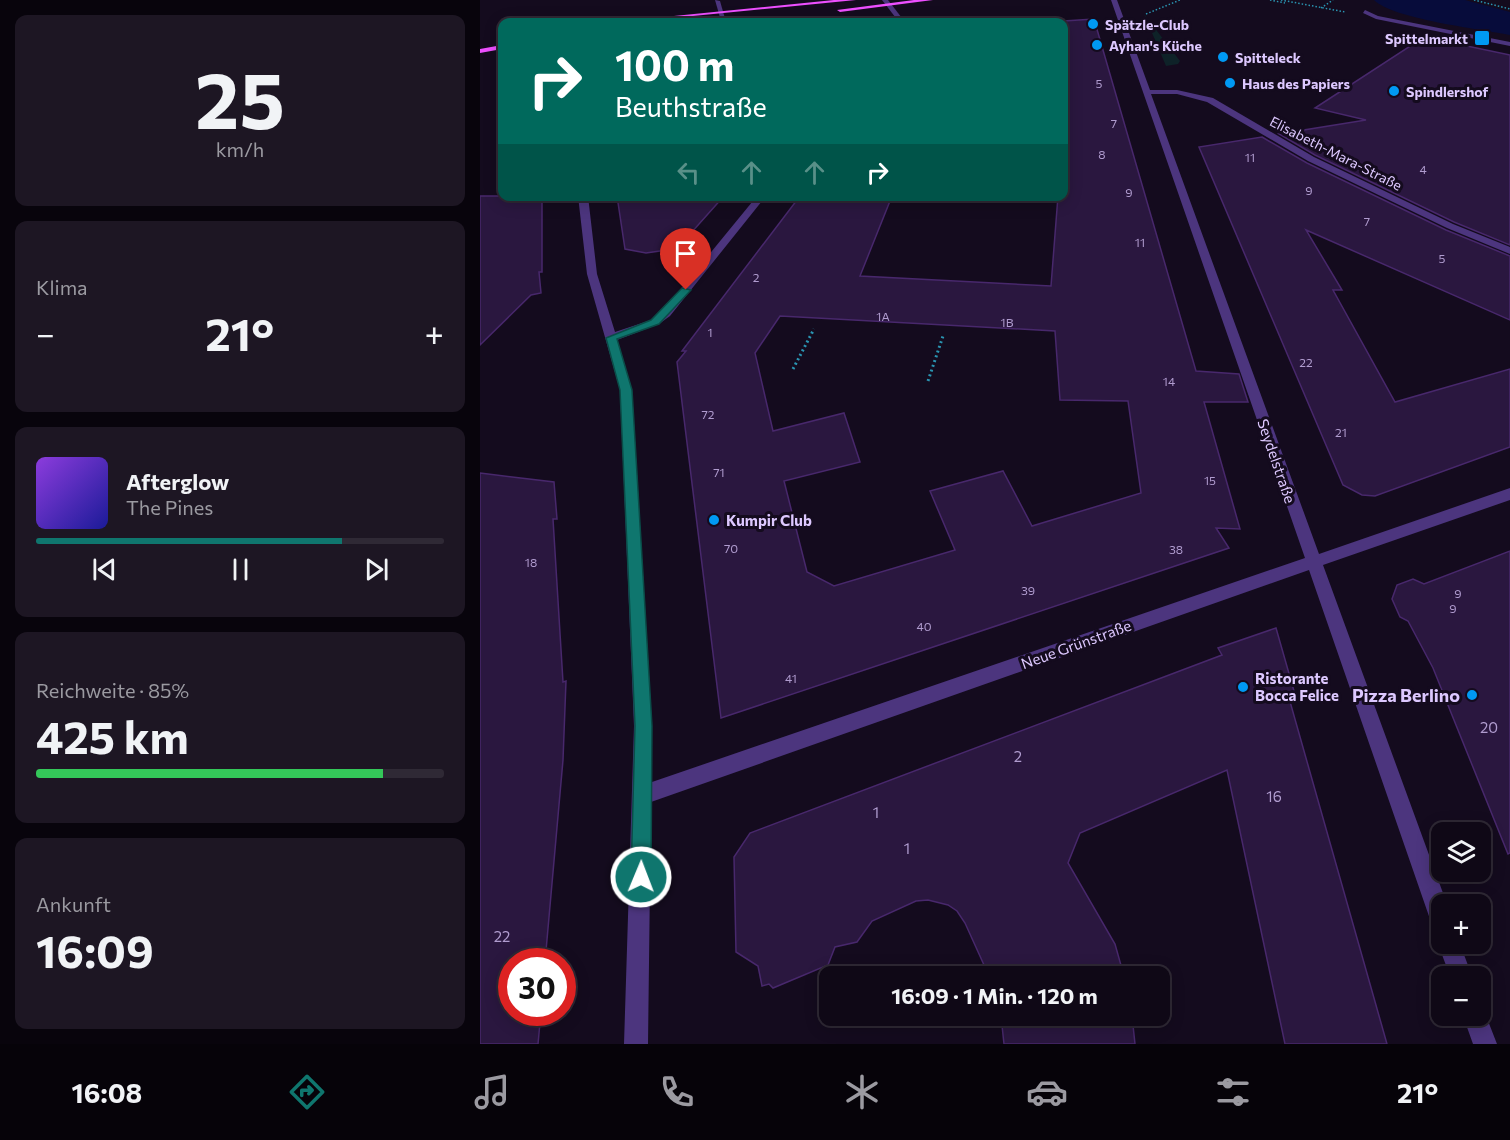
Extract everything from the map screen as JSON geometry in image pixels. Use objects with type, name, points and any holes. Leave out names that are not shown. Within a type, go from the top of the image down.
[{"type":"main road","points":[[659,18],[853,0]]},
{"type":"main road","points":[[826,11],[887,2],[930,0]]},
{"type":"main road","points":[[480,51],[498,48]]},
{"type":"street","name":"Seydelstraße","points":[[1114,0],[1432,894]]},
{"type":"street","points":[[717,1],[722,12],[721,18]]},
{"type":"street","points":[[887,2],[899,18]]},
{"type":"street","points":[[1365,12],[1376,17],[1510,44]]},
{"type":"street","name":"Elisabeth-Mara-Straße","points":[[1147,92],[1177,92],[1210,100],[1311,159],[1450,226],[1510,251]]},
{"type":"street","points":[[584,201],[592,274],[626,390],[643,726],[636,1044]]},
{"type":"street","points":[[611,338],[655,322],[666,314],[758,201]]},
{"type":"street","name":"Neue Grünstraße","points":[[642,795],[746,761],[1510,494]]},
{"type":"street","points":[[1479,1026],[1485,1044]]},
{"type":"path","points":[[1140,14],[1151,13],[1180,0]]},
{"type":"path","points":[[1270,0],[1317,10],[1333,0]]},
{"type":"path","points":[[1281,0],[1330,8],[1324,6]]},
{"type":"path","points":[[1474,0],[1510,8]]},
{"type":"path","points":[[793,369],[814,329]]},
{"type":"path","points":[[928,381],[944,336]]},
{"type":"shaded area","points":[[1374,0],[1465,0],[1510,12],[1510,35],[1417,18],[1384,7]]},
{"type":"shaded area","points":[[1144,14],[1180,61],[1178,64],[1166,66]]},
{"type":"building","points":[[1094,19],[1196,371],[1239,374],[1248,402],[1204,402],[1240,529],[1216,528],[1229,548],[721,718],[677,362],[686,351],[682,351],[796,201],[890,201],[860,276],[1051,286],[1058,201],[1068,201],[1068,21]],"holes":[[[780,316],[1055,331],[1060,400],[1128,401],[1141,493],[1032,526],[1003,471],[930,491],[955,550],[834,586],[807,572],[784,481],[860,462],[844,413],[773,431],[755,353]]]},
{"type":"building","points":[[1424,37],[1510,55],[1510,245],[1454,222],[1315,155],[1279,134],[1366,120],[1315,108]]},
{"type":"building","points":[[1262,137],[1307,163],[1446,230],[1510,256],[1510,320],[1306,230],[1342,290],[1333,290],[1395,402],[1510,369],[1510,447],[1375,496],[1362,495],[1343,485],[1199,147]]},
{"type":"building","points":[[480,196],[498,196],[498,201],[542,201],[542,272],[539,272],[541,293],[531,295],[480,345]]},
{"type":"building","points":[[618,201],[720,201],[683,242],[667,250],[646,253],[625,249]]},
{"type":"building","points":[[480,473],[554,482],[557,519],[553,519],[563,682],[566,681],[563,760],[546,948],[498,948],[498,1026],[540,1026],[538,1044],[480,1044]]},
{"type":"building","points":[[1510,551],[1510,853],[1508,854],[1433,668],[1408,621],[1400,617],[1392,599],[1397,585],[1413,579],[1424,584]]},
{"type":"building","points":[[1276,628],[1294,691],[1287,691],[1387,1044],[1285,1044],[1227,770],[1080,833],[1068,863],[1115,944],[1121,966],[984,966],[957,911],[948,905],[928,900],[916,901],[872,921],[857,942],[835,947],[828,965],[819,966],[819,969],[773,988],[769,984],[762,986],[758,966],[736,952],[734,857],[750,833],[1222,655],[1218,648]]},
{"type":"building","points":[[1002,1026],[1133,1026],[1135,1044],[1004,1044]]},
{"type":"place","name":"Spätzle-Club","points":[[1093,24]]},
{"type":"place","name":"Spittelmarkt","points":[[1482,38]]},
{"type":"place","name":"Ayhan's Küche","points":[[1097,45]]},
{"type":"place","name":"Spitteleck","points":[[1223,57]]},
{"type":"place","name":"Haus des Papiers","points":[[1230,83]]},
{"type":"place","name":"Spindlershof","points":[[1394,91]]},
{"type":"place","name":"Kumpir Club","points":[[714,520]]},
{"type":"place","name":"Ristorante Bocca Felice","points":[[1243,687]]},
{"type":"place","name":"Pizza Berlino","points":[[1472,695]]},
{"type":"route","points":[[641,877],[643,726],[626,390],[611,338],[655,322],[666,314],[686,290]]}]
